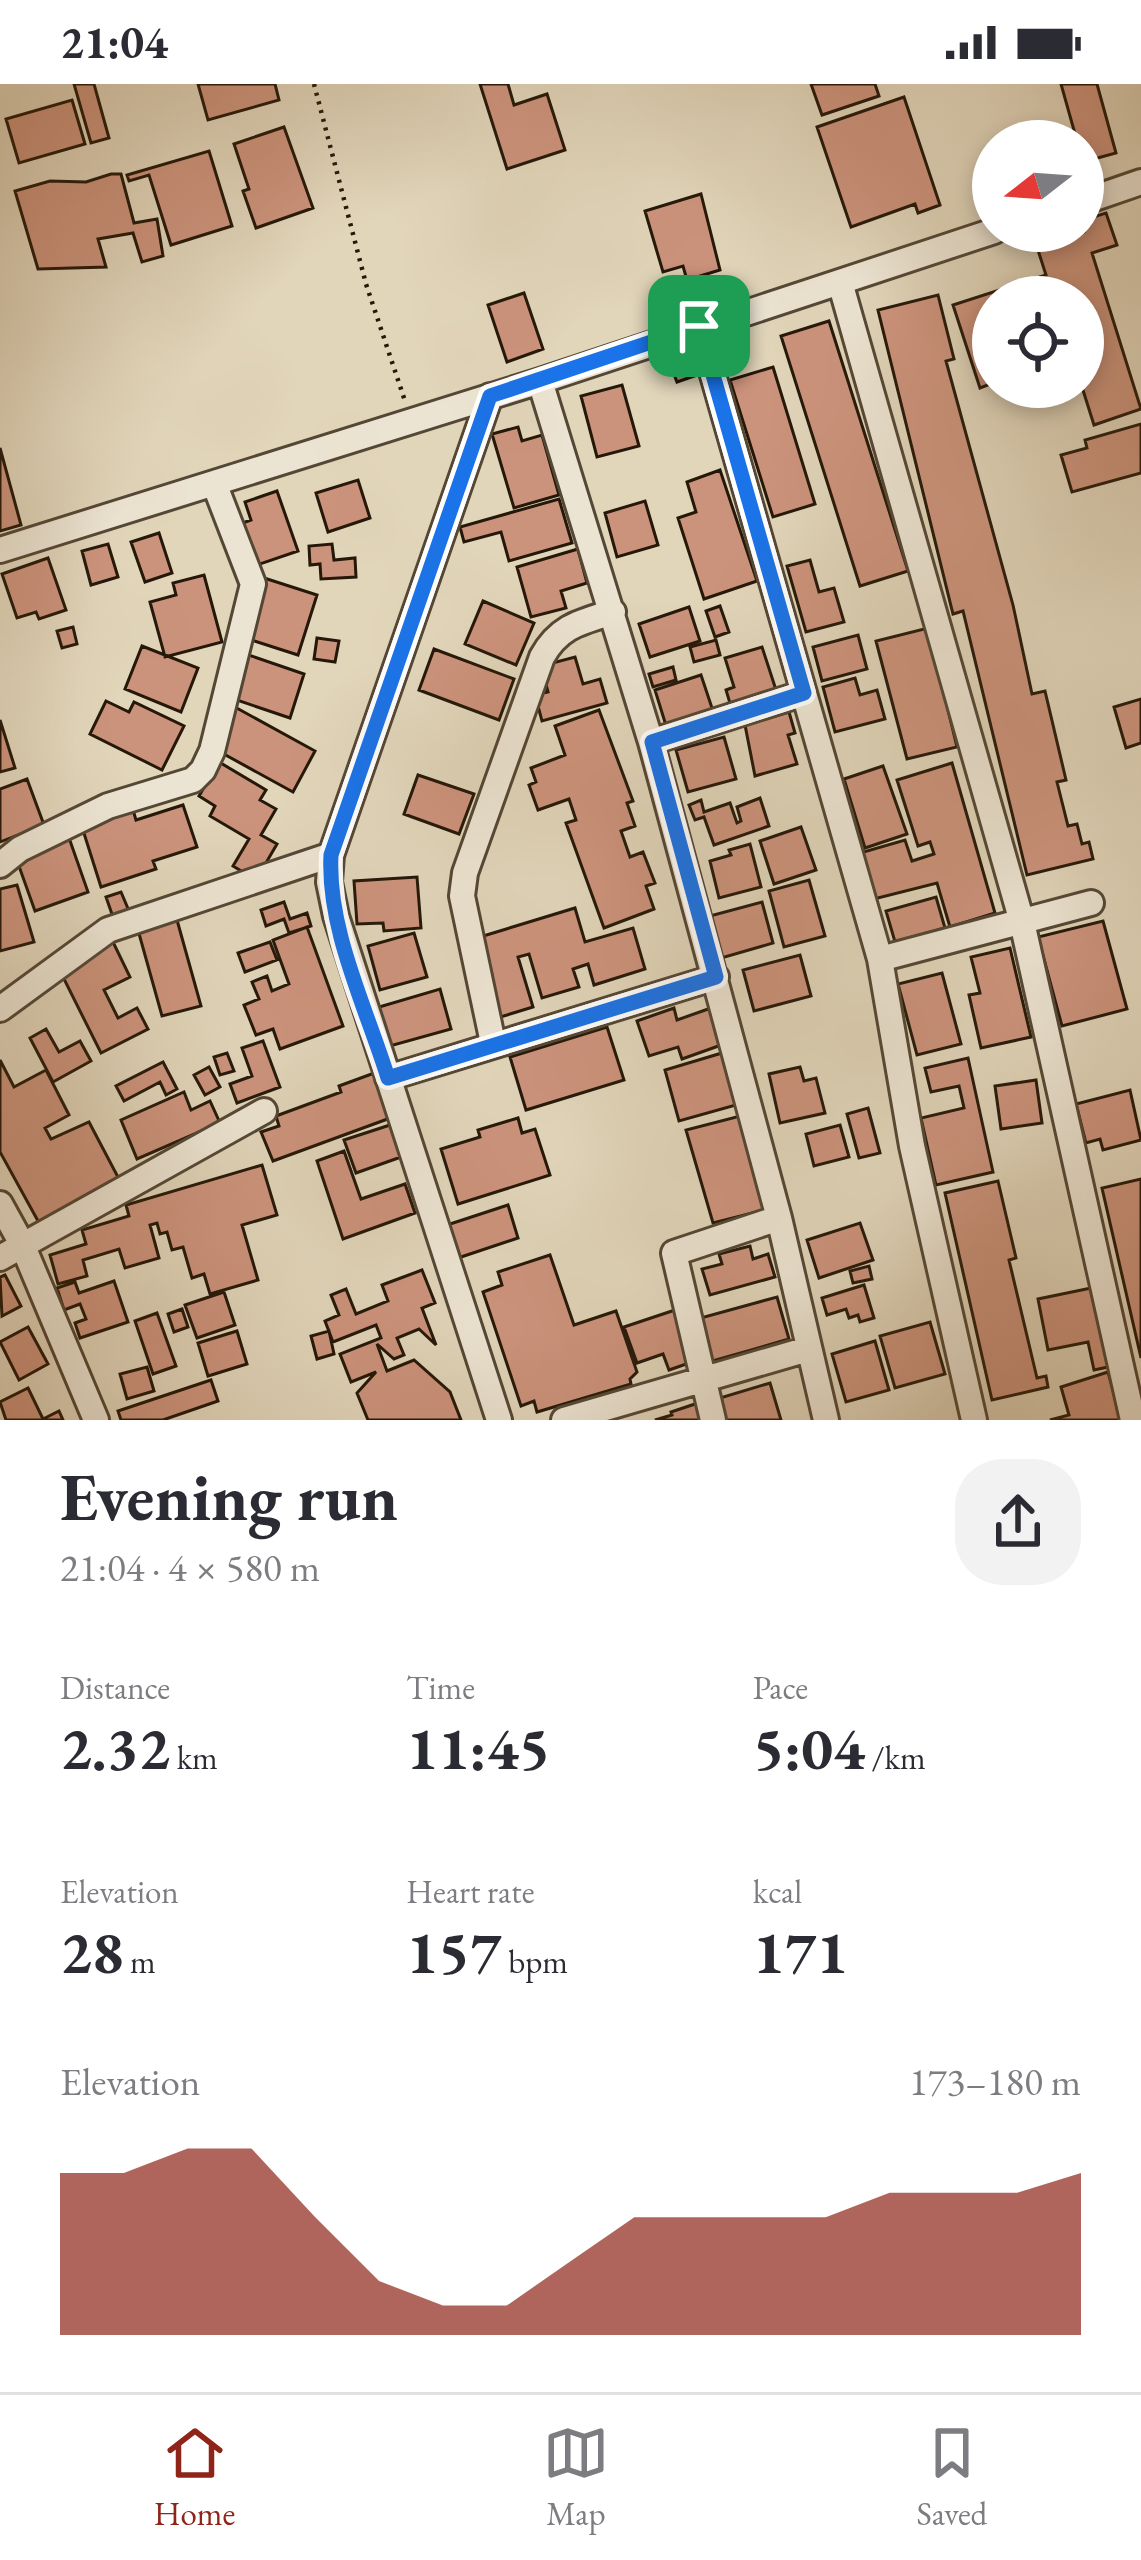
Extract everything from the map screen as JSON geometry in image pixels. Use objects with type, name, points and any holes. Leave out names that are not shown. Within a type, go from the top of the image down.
[{"type":"street","points":[[1104,195],[1141,182]]},
{"type":"street","points":[[0,550],[540,381],[972,238]]},
{"type":"street","points":[[840,282],[1022,922],[1133,1420]]},
{"type":"street","points":[[699,326],[880,959],[912,1146],[974,1420]]},
{"type":"street","points":[[540,381],[652,742],[778,1218],[826,1420]]},
{"type":"street","points":[[490,396],[331,855],[329,882],[499,1420]]},
{"type":"street","points":[[0,865],[20,849],[108,806],[178,787],[203,770],[224,708],[253,584],[214,483]]},
{"type":"street","points":[[494,1043],[464,918],[465,873],[552,639],[566,626],[613,612]]},
{"type":"street","points":[[652,742],[804,693]]},
{"type":"street","points":[[0,1009],[108,930],[331,855]]},
{"type":"street","points":[[880,959],[1091,903]]},
{"type":"street","points":[[388,1078],[716,977]]},
{"type":"street","points":[[11,1251],[264,1111]]},
{"type":"street","points":[[0,1204],[11,1251],[96,1420]]},
{"type":"street","points":[[713,1420],[674,1252],[778,1218]]},
{"type":"street","points":[[564,1420],[808,1349]]},
{"type":"path","points":[[314,84],[366,284],[412,421]]},
{"type":"building","points":[[74,84],[94,84],[109,138],[91,143]]},
{"type":"building","points":[[198,84],[275,84],[279,100],[208,120]]},
{"type":"building","points":[[480,84],[508,84],[514,105],[547,94],[565,150],[507,169]]},
{"type":"building","points":[[811,84],[875,84],[879,96],[822,115]]},
{"type":"building","points":[[1061,84],[1097,84],[1116,153],[1104,156],[1104,120],[1071,120]]},
{"type":"building","points":[[904,97],[940,205],[918,213],[915,204],[851,227],[817,127]]},
{"type":"building","points":[[72,100],[85,144],[19,163],[6,119]]},
{"type":"building","points":[[284,127],[313,208],[256,228],[234,144]]},
{"type":"building","points":[[209,151],[232,226],[171,245],[149,175],[129,181],[127,175]]},
{"type":"building","points":[[121,174],[134,223],[157,219],[163,256],[142,262],[133,233],[98,239],[106,267],[38,269],[15,191],[50,181],[86,182]]},
{"type":"building","points":[[701,194],[720,270],[687,280],[683,266],[663,272],[645,211]]},
{"type":"building","points":[[1104,214],[1117,245],[1104,249]]},
{"type":"building","points":[[1039,252],[1095,252],[1099,276],[1046,275]]},
{"type":"building","points":[[1104,291],[1141,409],[1094,425],[1089,408],[1104,408]]},
{"type":"building","points":[[524,293],[543,349],[507,362],[488,305]]},
{"type":"building","points":[[938,295],[954,359],[946,361],[1013,605],[1032,694],[1045,691],[1066,780],[1057,782],[1068,826],[1077,824],[1082,844],[1089,842],[1093,859],[1027,875],[963,611],[953,614],[878,310]]},
{"type":"building","points":[[972,299],[972,363],[953,305]]},
{"type":"building","points":[[829,321],[908,571],[860,586],[781,336]]},
{"type":"building","points":[[694,355],[700,374],[677,382],[670,364]]},
{"type":"building","points":[[773,367],[815,504],[773,517],[730,380]]},
{"type":"building","points":[[622,385],[639,446],[597,457],[581,396]]},
{"type":"building","points":[[1141,424],[1141,473],[1072,492],[1061,455],[1087,448],[1085,440]]},
{"type":"building","points":[[518,427],[522,441],[542,435],[559,495],[514,508],[492,434]]},
{"type":"building","points":[[0,448],[21,525],[0,531]]},
{"type":"building","points":[[720,470],[757,581],[704,599],[678,518],[696,512],[687,482]]},
{"type":"building","points":[[358,480],[370,518],[328,532],[316,493]]},
{"type":"building","points":[[277,491],[298,551],[251,567],[237,525],[251,520],[245,502]]},
{"type":"building","points":[[559,499],[572,543],[509,561],[501,532],[464,542],[460,527]]},
{"type":"building","points":[[645,501],[658,545],[617,557],[605,513]]},
{"type":"building","points":[[159,533],[172,573],[145,582],[131,542]]},
{"type":"building","points":[[108,544],[118,577],[91,585],[82,551]]},
{"type":"building","points":[[332,544],[334,560],[355,558],[356,577],[321,579],[320,564],[310,565],[309,546]]},
{"type":"building","points":[[578,549],[587,583],[561,591],[566,608],[531,617],[517,567]]},
{"type":"building","points":[[48,558],[66,610],[39,619],[36,612],[17,618],[2,574]]},
{"type":"building","points":[[810,560],[819,592],[834,588],[844,622],[806,632],[787,566]]},
{"type":"building","points":[[204,575],[222,642],[165,657],[150,602],[176,595],[173,583]]},
{"type":"building","points":[[261,577],[317,595],[298,655],[242,637]]},
{"type":"building","points":[[483,601],[534,623],[516,665],[465,644]]},
{"type":"building","points":[[720,606],[729,632],[715,637],[706,611]]},
{"type":"building","points":[[689,607],[700,641],[650,657],[639,624]]},
{"type":"building","points":[[73,627],[77,644],[62,648],[57,631]]},
{"type":"building","points":[[928,628],[957,747],[907,759],[876,641]]},
{"type":"building","points":[[858,635],[867,669],[822,681],[813,647]]},
{"type":"building","points":[[317,638],[339,641],[335,662],[314,659]]},
{"type":"building","points":[[716,640],[720,655],[694,662],[690,647]]},
{"type":"building","points":[[142,646],[198,668],[181,712],[125,689]]},
{"type":"building","points":[[762,647],[778,696],[732,710],[726,690],[734,687],[725,658]]},
{"type":"building","points":[[434,649],[514,679],[499,720],[419,690]]},
{"type":"building","points":[[237,651],[304,674],[290,718],[228,697]]},
{"type":"building","points":[[575,657],[583,684],[600,679],[607,703],[542,721],[535,695],[548,692],[541,666]]},
{"type":"building","points":[[673,667],[676,680],[653,687],[649,674]]},
{"type":"building","points":[[701,675],[715,717],[668,732],[655,690]]},
{"type":"building","points":[[855,678],[860,695],[877,690],[885,719],[835,732],[823,687]]},
{"type":"building","points":[[1141,699],[1141,743],[1126,748],[1114,707]]},
{"type":"building","points":[[106,701],[129,712],[134,702],[184,726],[162,770],[90,734]]},
{"type":"building","points":[[233,706],[315,751],[293,792],[211,747]]},
{"type":"building","points":[[599,710],[633,801],[627,803],[635,826],[621,831],[630,857],[643,852],[655,883],[646,886],[654,909],[604,928],[566,823],[576,820],[569,799],[538,810],[529,785],[536,782],[531,768],[565,755],[555,726]]},
{"type":"building","points":[[789,712],[795,733],[788,735],[797,764],[755,776],[745,725]]},
{"type":"building","points":[[0,720],[15,768],[0,772]]},
{"type":"building","points":[[724,737],[736,779],[688,792],[676,750]]},
{"type":"building","points":[[219,762],[266,790],[260,800],[276,809],[261,835],[277,844],[256,880],[233,866],[249,839],[210,816],[215,806],[199,796]]},
{"type":"building","points":[[952,763],[995,913],[950,927],[937,883],[874,899],[860,853],[905,840],[912,861],[934,854],[930,842],[918,846],[897,780]]},
{"type":"building","points":[[883,766],[907,834],[865,848],[844,779]]},
{"type":"building","points":[[418,775],[474,794],[459,834],[404,814]]},
{"type":"building","points":[[27,779],[44,825],[0,842],[0,789]]},
{"type":"building","points":[[760,798],[769,826],[714,845],[704,817],[695,820],[689,805],[701,800],[704,812],[730,803],[737,823],[741,821],[737,807]]},
{"type":"building","points":[[183,805],[197,847],[153,861],[156,869],[101,887],[82,827],[133,810],[136,820]]},
{"type":"building","points":[[801,827],[816,870],[774,884],[760,841]]},
{"type":"building","points":[[68,835],[88,892],[35,911],[15,855]]},
{"type":"building","points":[[750,844],[761,887],[719,898],[710,861]]},
{"type":"building","points":[[417,877],[421,928],[384,931],[383,923],[357,924],[354,881]]},
{"type":"building","points":[[809,880],[825,936],[784,947],[769,891]]},
{"type":"building","points":[[17,885],[34,942],[0,951],[0,889]]},
{"type":"building","points":[[121,892],[129,911],[113,917],[106,897]]},
{"type":"building","points":[[936,897],[945,928],[895,942],[886,911]]},
{"type":"building","points":[[284,902],[290,919],[307,913],[311,926],[289,933],[284,919],[266,926],[261,910]]},
{"type":"building","points":[[762,902],[773,943],[718,959],[706,917]]},
{"type":"building","points":[[575,908],[585,942],[633,928],[645,969],[594,985],[588,964],[573,969],[579,987],[542,998],[529,954],[518,957],[533,1007],[494,1019],[470,940]]},
{"type":"building","points":[[177,920],[201,1006],[162,1016],[138,930]]},
{"type":"building","points":[[1103,921],[1127,1009],[1062,1026],[1038,937]]},
{"type":"building","points":[[307,927],[343,1026],[280,1049],[273,1029],[256,1035],[244,1005],[259,999],[252,982],[267,976],[272,991],[289,984],[273,940]]},
{"type":"building","points":[[414,933],[427,977],[380,990],[368,946]]},
{"type":"building","points":[[113,942],[130,977],[104,990],[118,1018],[137,1008],[148,1029],[101,1053],[59,969]]},
{"type":"building","points":[[270,942],[277,960],[245,972],[238,953]]},
{"type":"building","points":[[1010,948],[1031,1037],[981,1048],[969,995],[980,993],[971,957]]},
{"type":"building","points":[[800,955],[811,996],[754,1011],[743,970]]},
{"type":"building","points":[[942,973],[961,1044],[917,1055],[898,984]]},
{"type":"building","points":[[440,989],[451,1029],[390,1046],[379,1007]]},
{"type":"building","points":[[674,1008],[677,1020],[711,1008],[724,1044],[682,1059],[678,1047],[649,1056],[637,1021]]},
{"type":"building","points":[[607,1027],[624,1080],[526,1110],[510,1057]]},
{"type":"building","points":[[46,1029],[59,1052],[80,1041],[91,1061],[53,1082],[30,1038]]},
{"type":"building","points":[[263,1041],[280,1087],[237,1103],[230,1084],[252,1076],[242,1048]]},
{"type":"building","points":[[227,1053],[234,1071],[220,1075],[214,1057]]},
{"type":"building","points":[[722,1053],[736,1105],[679,1121],[665,1070]]},
{"type":"building","points":[[968,1058],[993,1172],[936,1185],[921,1118],[964,1108],[959,1086],[931,1092],[925,1068]]},
{"type":"building","points":[[0,1060],[14,1087],[46,1070],[69,1115],[45,1128],[51,1139],[89,1122],[119,1179],[43,1230],[0,1152]]},
{"type":"building","points":[[163,1062],[177,1089],[166,1095],[160,1082],[124,1101],[116,1086]]},
{"type":"building","points":[[209,1067],[220,1087],[205,1095],[194,1075]]},
{"type":"building","points":[[800,1067],[804,1081],[816,1078],[825,1113],[780,1123],[769,1074]]},
{"type":"building","points":[[377,1072],[393,1117],[273,1161],[261,1132],[279,1126],[276,1116],[341,1092],[339,1086]]},
{"type":"building","points":[[1036,1080],[1042,1123],[1001,1129],[995,1086]]},
{"type":"building","points":[[1130,1090],[1141,1140],[1103,1150],[1100,1139],[1086,1143],[1076,1104]]},
{"type":"building","points":[[184,1092],[191,1110],[210,1101],[220,1123],[137,1159],[121,1120]]},
{"type":"building","points":[[868,1108],[880,1153],[859,1158],[847,1114]]},
{"type":"building","points":[[744,1115],[768,1209],[713,1223],[686,1130]]},
{"type":"building","points":[[518,1118],[522,1133],[535,1129],[550,1175],[458,1204],[441,1149],[480,1137],[478,1130]]},
{"type":"building","points":[[390,1125],[401,1157],[356,1173],[344,1140]]},
{"type":"building","points":[[840,1125],[849,1157],[814,1166],[806,1134]]},
{"type":"building","points":[[344,1151],[361,1199],[405,1184],[415,1213],[343,1239],[317,1161]]},
{"type":"building","points":[[262,1165],[277,1215],[242,1225],[258,1280],[210,1294],[204,1274],[192,1278],[183,1247],[172,1250],[167,1232],[160,1234],[157,1223],[150,1225],[159,1258],[125,1268],[119,1249],[83,1260],[87,1276],[58,1284],[50,1255],[86,1244],[82,1230],[129,1216],[126,1205]]},
{"type":"building","points":[[1141,1179],[1141,1358],[1102,1188]]},
{"type":"building","points":[[998,1181],[1016,1258],[1009,1260],[1037,1378],[1046,1376],[1048,1387],[992,1400],[945,1193]]},
{"type":"building","points":[[508,1205],[518,1238],[458,1258],[447,1225]]},
{"type":"building","points":[[860,1223],[873,1260],[819,1278],[807,1240]]},
{"type":"building","points":[[750,1246],[753,1259],[768,1254],[775,1277],[710,1295],[702,1269],[722,1264],[719,1254]]},
{"type":"building","points":[[550,1255],[574,1325],[616,1311],[637,1372],[631,1384],[537,1412],[534,1401],[521,1406],[483,1292],[502,1285],[498,1272]]},
{"type":"building","points":[[869,1266],[872,1279],[853,1283],[850,1271]]},
{"type":"building","points":[[422,1270],[435,1303],[422,1308],[436,1345],[419,1329],[397,1338],[404,1355],[394,1359],[377,1344],[387,1371],[414,1360],[450,1392],[461,1420],[368,1420],[357,1393],[376,1372],[351,1382],[340,1354],[381,1338],[376,1325],[333,1342],[325,1321],[339,1315],[331,1295],[346,1289],[356,1314],[388,1301],[382,1285]]},
{"type":"building","points":[[5,1275],[21,1306],[2,1316],[0,1277]]},
{"type":"building","points":[[114,1281],[128,1322],[80,1338],[75,1323],[86,1319],[80,1304],[64,1310],[57,1288],[75,1282],[79,1293]]},
{"type":"building","points":[[864,1285],[874,1318],[860,1322],[858,1315],[849,1318],[846,1309],[827,1315],[822,1298]]},
{"type":"building","points":[[1091,1288],[1108,1367],[1094,1370],[1088,1342],[1048,1350],[1038,1299]]},
{"type":"building","points":[[224,1292],[235,1325],[197,1338],[185,1305]]},
{"type":"building","points":[[777,1297],[789,1339],[709,1362],[697,1319]]},
{"type":"building","points":[[182,1309],[188,1327],[174,1332],[168,1314]]},
{"type":"building","points":[[675,1310],[692,1362],[669,1370],[663,1354],[637,1363],[624,1327]]},
{"type":"building","points":[[157,1313],[176,1366],[153,1374],[135,1321]]},
{"type":"building","points":[[930,1322],[945,1374],[895,1388],[880,1336]]},
{"type":"building","points":[[28,1327],[48,1364],[19,1380],[0,1342]]},
{"type":"building","points":[[237,1331],[247,1364],[208,1376],[198,1343]]},
{"type":"building","points":[[329,1331],[334,1354],[317,1359],[311,1336]]},
{"type":"building","points":[[875,1341],[889,1390],[846,1402],[832,1354]]},
{"type":"building","points":[[147,1367],[154,1391],[127,1399],[120,1374]]},
{"type":"building","points":[[1108,1372],[1121,1420],[1050,1420],[1069,1415],[1061,1387]]},
{"type":"building","points":[[211,1380],[218,1401],[163,1420],[121,1420],[118,1411]]},
{"type":"building","points":[[770,1383],[781,1420],[726,1420],[720,1398]]},
{"type":"building","points":[[28,1388],[43,1419],[59,1411],[63,1420],[6,1420],[0,1402]]},
{"type":"building","points":[[698,1403],[704,1420],[655,1420],[672,1415]]},
{"type":"route","points":[[699,326],[804,693],[652,742],[716,977],[388,1078],[336,916],[329,882],[331,855],[490,396],[699,326]]}]
